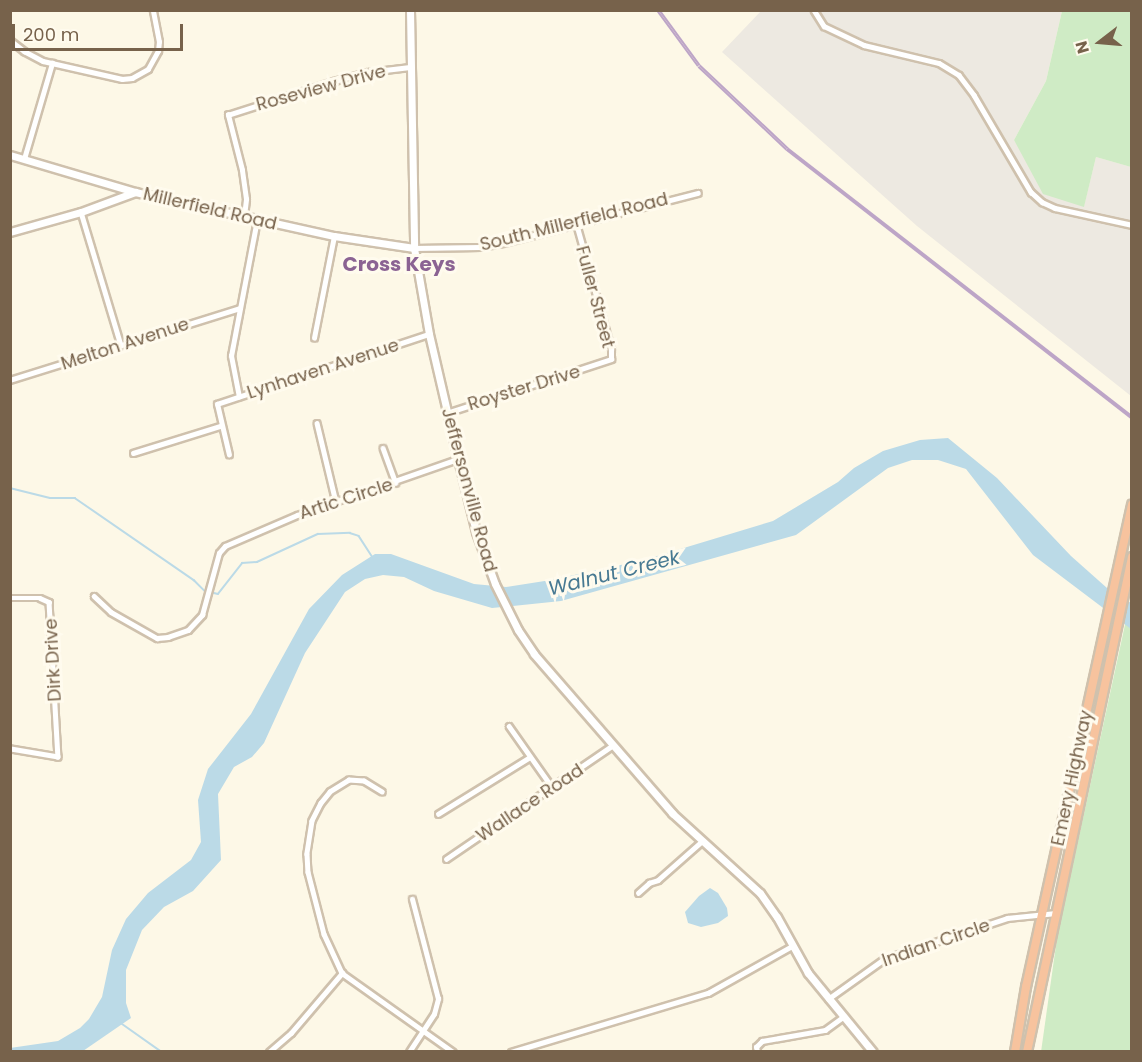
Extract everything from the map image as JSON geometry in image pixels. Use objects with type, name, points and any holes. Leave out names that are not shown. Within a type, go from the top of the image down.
[{"type":"highway","name":"Emery Highway","points":[[1015,1052],[1042,914],[1131,506]]},
{"type":"highway","name":"Emery Highway","points":[[1028,1052],[1131,557]]},
{"type":"street","points":[[10,40],[33,56],[52,63],[122,80],[137,76],[148,69],[158,51],[159,42],[153,10]]},
{"type":"street","name":"Jeffersonville Road","points":[[410,10],[414,248],[429,334],[483,553],[516,626],[534,654],[701,842],[760,893],[828,999],[873,1052]]},
{"type":"street","points":[[814,10],[825,26],[864,45],[939,63],[958,75],[974,95],[1021,176],[1041,202],[1055,208],[1131,225]]},
{"type":"street","points":[[24,159],[52,63]]},
{"type":"street","name":"Roseview Drive","points":[[244,216],[246,199],[242,170],[228,115],[368,72],[411,67]]},
{"type":"street","name":"Millerfield Road","points":[[10,154],[135,192],[334,236],[414,248]]},
{"type":"street","points":[[10,232],[81,212],[135,192]]},
{"type":"street","name":"South Millerfield Road","points":[[414,248],[480,247],[698,193]]},
{"type":"street","points":[[81,212],[121,345]]},
{"type":"street","points":[[239,397],[230,364],[257,220]]},
{"type":"street","name":"Fuller Street","points":[[576,224],[611,349],[611,359],[600,364]]},
{"type":"street","points":[[314,338],[334,236]]},
{"type":"street","name":"Melton Avenue","points":[[10,380],[240,308]]},
{"type":"street","name":"Lynhaven Avenue","points":[[220,426],[217,404],[429,334]]},
{"type":"street","name":"Royster Drive","points":[[447,413],[600,364]]},
{"type":"street","points":[[317,423],[336,502]]},
{"type":"street","points":[[133,453],[220,426],[229,455]]},
{"type":"street","points":[[383,448],[396,483]]},
{"type":"street","name":"Artic Circle","points":[[94,596],[111,612],[157,638],[168,638],[188,630],[201,615],[208,600],[219,553],[234,541],[459,459]]},
{"type":"street","name":"Dirk Drive","points":[[10,598],[40,598],[49,602],[58,757],[10,749]]},
{"type":"street","points":[[510,726],[552,787]]},
{"type":"street","name":"Wallace Road","points":[[446,859],[613,745]]},
{"type":"street","points":[[438,814],[530,757]]},
{"type":"street","points":[[382,792],[364,781],[349,780],[340,784],[321,803],[310,830],[306,854],[308,872],[329,948],[342,973],[453,1052]]},
{"type":"street","points":[[638,893],[649,883],[658,880],[701,842]]},
{"type":"street","points":[[409,1052],[434,1014],[438,999],[412,899]]},
{"type":"street","name":"Indian Circle","points":[[828,999],[884,959],[1007,918],[1056,913]]},
{"type":"street","points":[[511,1052],[708,993],[792,946]]},
{"type":"street","points":[[269,1052],[291,1033],[342,973]]},
{"type":"street","points":[[757,1052],[756,1047],[762,1041],[825,1030],[843,1017]]},
{"type":"shaded area","points":[[761,11],[1062,11],[1046,81],[1014,140],[1084,206],[1096,157],[1131,167],[1131,396],[917,226],[722,52]]},
{"type":"green space","points":[[1062,11],[1131,11],[1131,167],[1096,157],[1084,207],[1043,194],[1014,140],[1046,81]]},
{"type":"green space","points":[[1131,597],[1131,1051],[1041,1052],[1057,938]]},
{"type":"water","name":"Walnut Creek","points":[[948,438],[997,478],[1071,556],[1107,588],[1131,603],[1131,629],[1033,555],[966,469],[938,460],[912,460],[888,468],[796,535],[561,601],[492,608],[434,591],[404,577],[383,575],[365,579],[345,592],[305,653],[264,743],[252,757],[234,767],[218,794],[221,860],[193,891],[164,907],[142,930],[126,970],[126,1003],[131,1018],[83,1051],[11,1052],[10,1048],[58,1041],[80,1028],[89,1019],[102,997],[112,950],[126,919],[148,893],[191,860],[201,842],[198,800],[208,769],[251,714],[309,609],[342,575],[375,554],[391,554],[474,584],[506,587],[644,560],[773,521],[838,482],[854,468],[883,451],[920,440]]},
{"type":"water","points":[[710,888],[718,893],[727,908],[728,916],[718,923],[701,927],[688,923],[685,912],[699,896]]},
{"type":"waterway","points":[[10,488],[50,498],[75,498],[194,580],[205,591]]},
{"type":"waterway","points":[[214,593],[218,594],[242,563],[257,562],[318,534],[350,533],[359,536],[372,556]]},
{"type":"waterway","points":[[121,1023],[162,1052]]},
{"type":"railway","points":[[658,10],[699,66],[787,149],[1132,418]]},
{"type":"district","name":"Cross Keys","points":[[399,264]]}]
